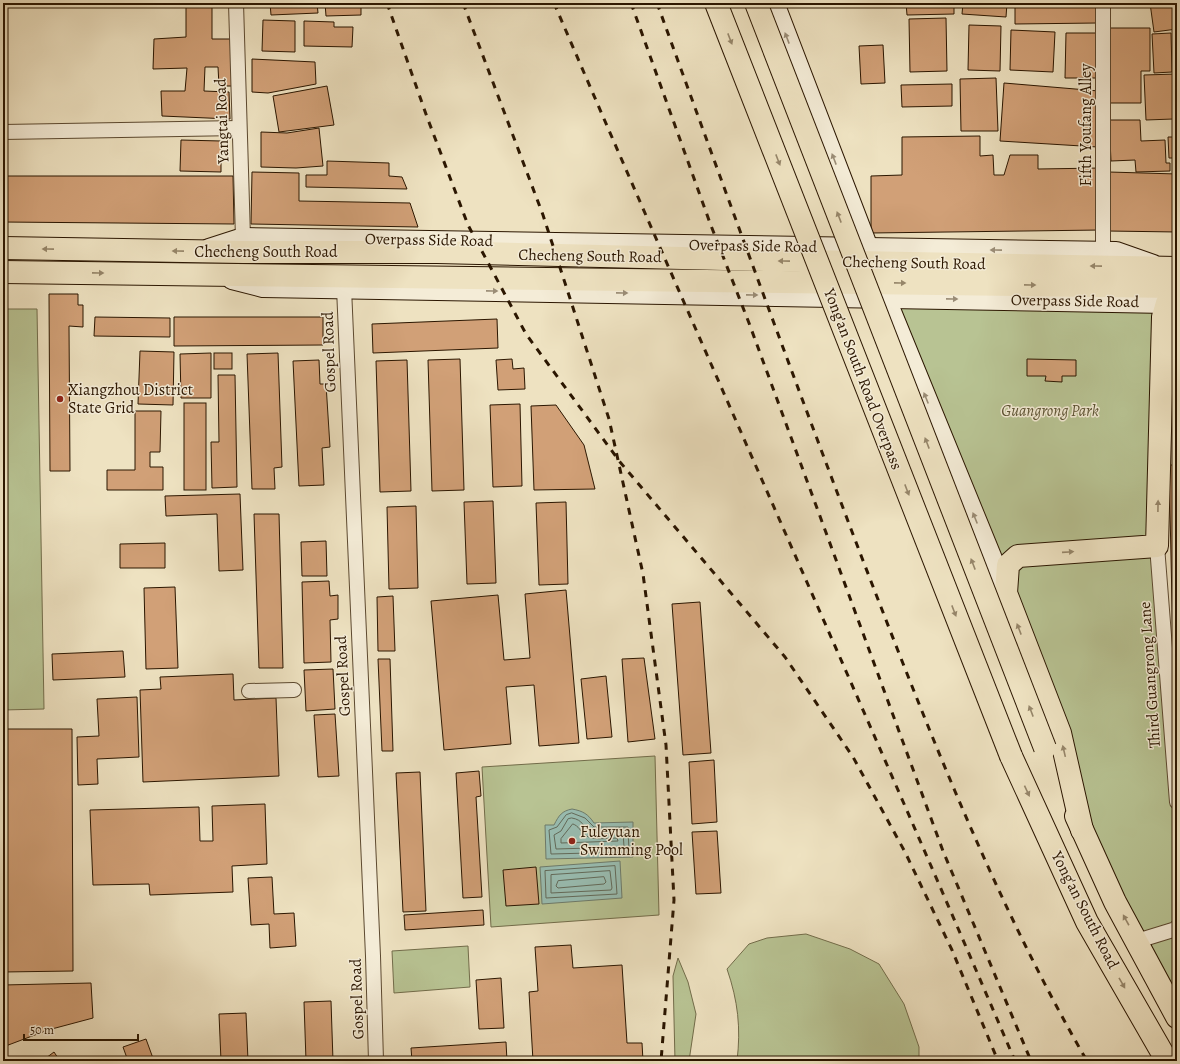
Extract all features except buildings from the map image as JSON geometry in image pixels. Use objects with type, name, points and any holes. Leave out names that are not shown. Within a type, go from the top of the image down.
[{"type":"main road","name":"Yong'an South Road Overpass","points":[[716,3],[1011,756]]},
{"type":"main road","name":"Yong'an South Road","points":[[756,3],[1045,748],[1115,902],[1177,1016]]},
{"type":"main road","name":"Checheng South Road","points":[[3,248],[202,252],[437,252],[802,261],[1168,267]]},
{"type":"main road","name":"Checheng South Road","points":[[3,272],[217,274],[1174,295]]},
{"type":"main road","points":[[1082,830],[1060,733],[1006,593],[1008,565],[1018,556],[1157,546],[1163,317],[1174,295]]},
{"type":"main road","name":"Yong'an South Road","points":[[1011,756],[1087,922],[1167,1061]]},
{"type":"street","name":"Yangtai Road","points":[[236,3],[242,238]]},
{"type":"street","points":[[774,3],[868,248]]},
{"type":"street","name":"Fifth Youfang Alley","points":[[1103,247],[1104,3]]},
{"type":"street","points":[[3,132],[239,128]]},
{"type":"street","name":"Overpass Side Road","points":[[202,252],[242,238],[1116,252],[1168,267]]},
{"type":"street","name":"Overpass Side Road","points":[[217,274],[263,287],[885,297],[1174,295]]},
{"type":"street","name":"Gospel Road","points":[[344,288],[373,956],[376,1061]]},
{"type":"street","points":[[885,297],[1006,593]]},
{"type":"street","name":"Third Guangrong Lane","points":[[1157,546],[1177,802]]},
{"type":"street","points":[[249,691],[294,690]]},
{"type":"street","points":[[1137,941],[1176,929],[1177,927]]},
{"type":"green space","name":"Guangrong Park","points":[[885,297],[1167,303],[1157,546],[1177,802],[1177,1012],[1137,941]]},
{"type":"green space","points":[[3,309],[37,309],[44,709],[3,710]]},
{"type":"green space","name":"Fuleyuan Swimming Pool","points":[[655,756],[659,915],[491,927],[482,767]]},
{"type":"green space","points":[[806,934],[850,949],[879,964],[904,1004],[919,1047],[919,1061],[737,1061],[739,1037],[738,1015],[734,992],[727,969],[749,944],[767,938]]},
{"type":"green space","points":[[468,946],[470,987],[394,993],[392,951]]},
{"type":"green space","points":[[678,958],[688,982],[696,1014],[689,1061],[675,1061],[673,976]]},
{"type":"water","points":[[572,809],[585,813],[594,823],[633,822],[633,857],[546,859],[545,825],[554,825],[561,814]]},
{"type":"water","points":[[620,861],[622,898],[542,904],[540,867]]},
{"type":"railway","points":[[387,3],[427,117],[468,225],[526,334],[620,462],[785,657],[853,757],[905,852],[952,950],[998,1061]]},
{"type":"railway","points":[[463,3],[543,215],[609,419],[643,574],[666,745],[674,900],[661,1061]]},
{"type":"railway","points":[[554,3],[901,796],[1015,1061]]},
{"type":"railway","points":[[631,3],[710,223],[749,323],[943,851],[1031,1061]]},
{"type":"railway","points":[[657,3],[758,281],[836,489],[938,750],[965,814],[1022,939],[1087,1061]]},
{"type":"place","name":"Xiangzhou District State Grid","points":[[60,399]]},
{"type":"place","name":"Fuleyuan Swimming Pool","points":[[572,841]]}]
